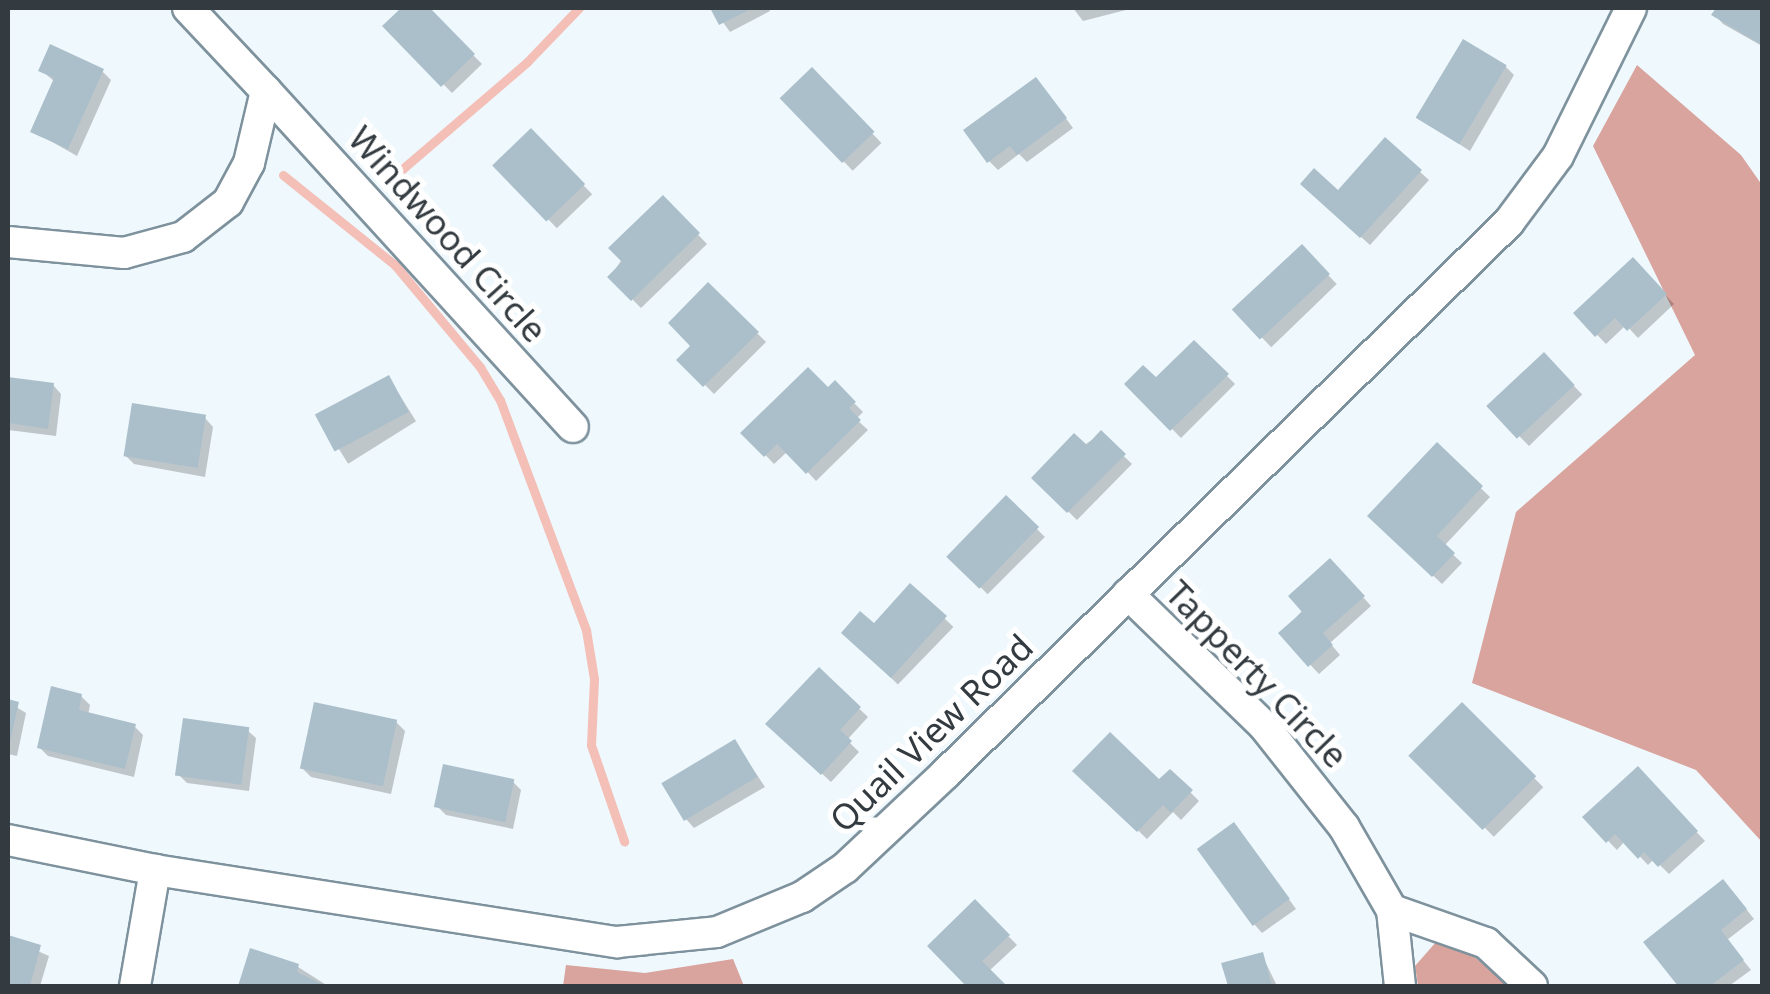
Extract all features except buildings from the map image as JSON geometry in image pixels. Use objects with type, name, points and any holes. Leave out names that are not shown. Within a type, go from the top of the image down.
[{"type":"street","name":"Windwood Circle","points":[[188,8],[573,427]]},
{"type":"street","name":"Quail View Road","points":[[8,840],[155,870],[617,942],[717,932],[802,897],[846,868],[1527,201],[1558,156],[1632,8]]},
{"type":"street","points":[[8,242],[110,253],[184,237],[228,202],[249,163],[266,92]]},
{"type":"street","name":"Tapperty Circle","points":[[1128,594],[1309,778],[1392,910],[1400,986]]},
{"type":"street","points":[[135,986],[155,870]]},
{"type":"street","points":[[1392,910],[1486,943],[1532,986]]},
{"type":"shaded area","points":[[1637,65],[1741,155],[1762,185],[1762,842],[1696,770],[1472,683],[1516,512],[1695,355],[1593,146]]},
{"type":"shaded area","points":[[1436,942],[1468,951],[1508,986],[1418,986],[1415,966]]},
{"type":"shaded area","points":[[733,959],[744,986],[563,986],[566,965],[645,973]]},
{"type":"waterway","points":[[386,183],[527,62],[579,8]]},
{"type":"waterway","points":[[283,175],[395,265],[480,367],[500,400],[586,630],[594,679],[591,745],[624,841]]}]
